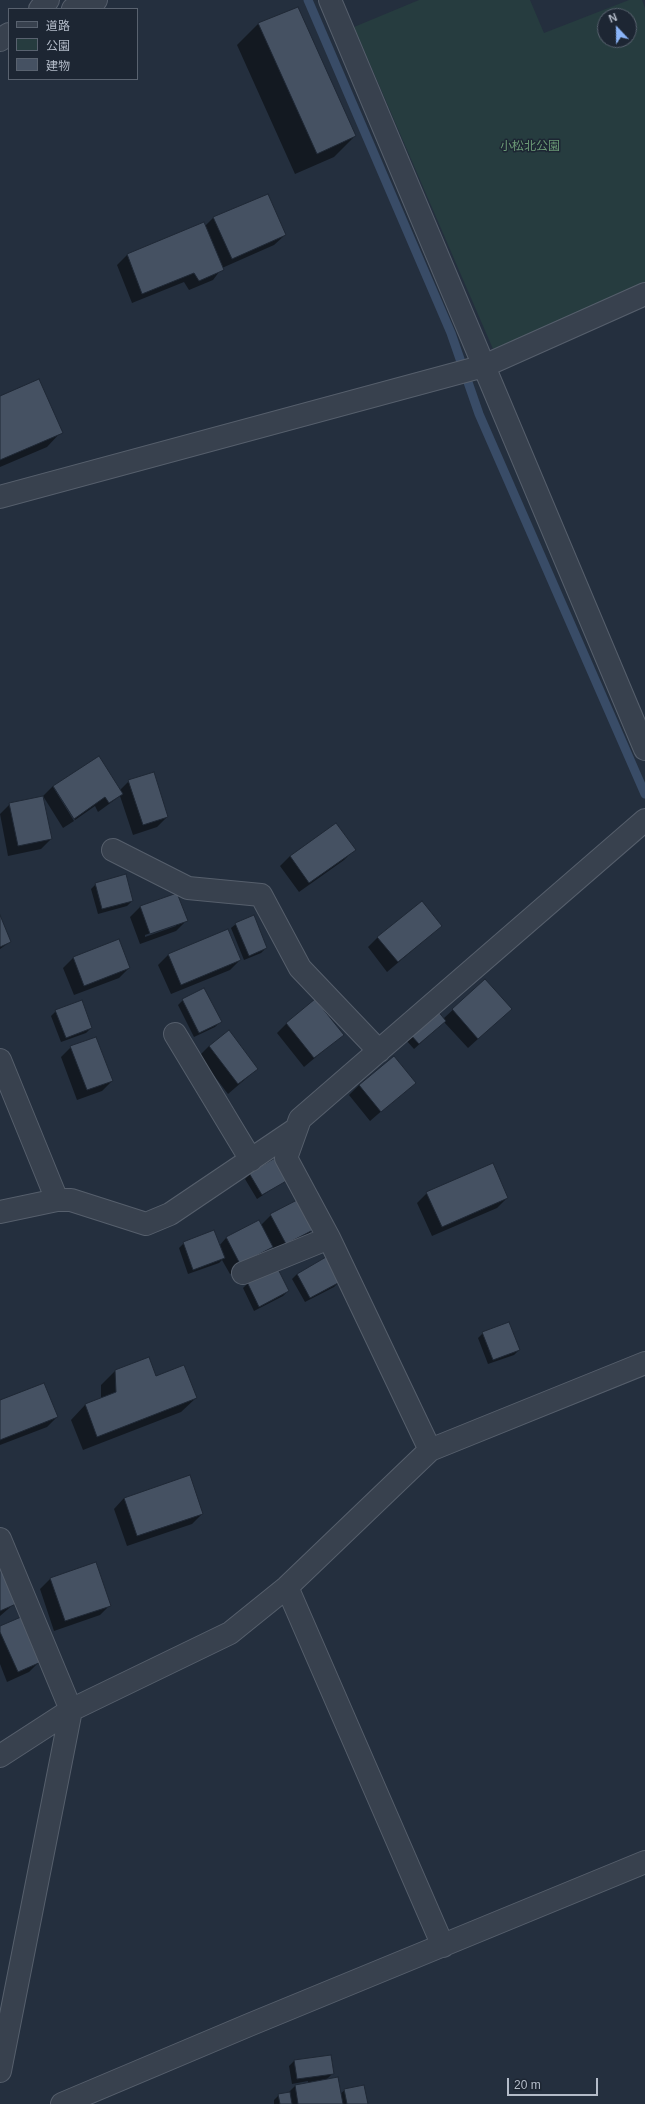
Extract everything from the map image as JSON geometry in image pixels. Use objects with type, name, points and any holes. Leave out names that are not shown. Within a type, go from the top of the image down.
[{"type":"street","points":[[41,8],[48,0]]},
{"type":"street","points":[[76,8],[96,0]]},
{"type":"street","points":[[330,0],[645,749]]},
{"type":"street","points":[[0,497],[484,366],[645,294]]},
{"type":"street","points":[[430,1450],[329,1238],[286,1158],[300,1119],[645,820]]},
{"type":"street","points":[[112,850],[188,888],[261,895],[300,968],[379,1051]]},
{"type":"street","points":[[175,1034],[251,1160]]},
{"type":"street","points":[[0,1060],[57,1200]]},
{"type":"street","points":[[0,1212],[57,1200],[71,1200],[146,1224],[170,1214],[296,1129]]},
{"type":"street","points":[[244,1273],[329,1238]]},
{"type":"street","points":[[0,1756],[71,1710],[230,1632],[286,1587],[430,1450],[645,1363]]},
{"type":"street","points":[[0,1539],[71,1710],[0,2071]]},
{"type":"street","points":[[286,1587],[443,1946]]},
{"type":"street","points":[[62,2104],[249,2025],[645,1862]]},
{"type":"green space","name":"小松北公園","points":[[419,0],[530,0],[544,33],[597,12],[597,48],[637,48],[637,8],[608,8],[629,0],[642,0],[645,8],[645,287],[493,349],[354,27]]},
{"type":"building","points":[[298,7],[356,136],[317,154],[258,23]]},
{"type":"building","points":[[268,194],[286,235],[232,259],[213,217]]},
{"type":"building","points":[[204,222],[224,270],[199,281],[194,273],[142,294],[127,254]]},
{"type":"building","points":[[39,379],[63,433],[0,460],[0,396]]},
{"type":"building","points":[[99,756],[123,794],[109,803],[105,797],[74,819],[53,786]]},
{"type":"building","points":[[154,772],[168,817],[143,825],[128,780]]},
{"type":"building","points":[[43,796],[52,839],[18,846],[9,803]]},
{"type":"building","points":[[336,823],[356,850],[309,883],[290,856]]},
{"type":"building","points":[[126,874],[133,901],[102,909],[95,883]]},
{"type":"building","points":[[177,893],[188,921],[150,934],[140,906]]},
{"type":"building","points":[[422,901],[442,926],[398,962],[377,937]]},
{"type":"building","points":[[0,915],[11,942],[0,947]]},
{"type":"building","points":[[254,915],[267,948],[249,956],[235,923]]},
{"type":"building","points":[[228,929],[241,960],[181,985],[168,954]]},
{"type":"building","points":[[119,939],[130,968],[84,986],[73,957]]},
{"type":"building","points":[[485,979],[512,1009],[478,1039],[452,1009]]},
{"type":"building","points":[[204,988],[222,1022],[199,1033],[182,999]]},
{"type":"building","points":[[315,999],[344,1035],[314,1058],[286,1023]]},
{"type":"building","points":[[82,1000],[92,1028],[66,1038],[55,1010]]},
{"type":"building","points":[[437,1010],[446,1021],[419,1044],[410,1034]]},
{"type":"building","points":[[229,1030],[258,1069],[238,1084],[209,1046]]},
{"type":"building","points":[[96,1037],[113,1081],[87,1090],[70,1046]]},
{"type":"building","points":[[394,1056],[416,1083],[381,1112],[359,1085]]},
{"type":"building","points":[[275,1158],[288,1180],[262,1195],[249,1173]]},
{"type":"building","points":[[493,1163],[508,1198],[442,1227],[426,1192]]},
{"type":"building","points":[[299,1199],[315,1229],[286,1244],[270,1214]]},
{"type":"building","points":[[259,1220],[273,1247],[240,1264],[226,1237]]},
{"type":"building","points":[[214,1230],[225,1258],[193,1270],[183,1242]]},
{"type":"building","points":[[326,1257],[340,1282],[310,1298],[297,1274]]},
{"type":"building","points":[[277,1267],[289,1291],[259,1307],[247,1282]]},
{"type":"building","points":[[509,1322],[520,1350],[493,1360],[482,1332]]},
{"type":"building","points":[[149,1357],[156,1376],[184,1365],[197,1398],[97,1437],[85,1404],[116,1392],[115,1370]]},
{"type":"building","points":[[44,1383],[58,1417],[0,1440],[0,1400]]},
{"type":"building","points":[[190,1475],[203,1514],[137,1536],[124,1498]]},
{"type":"building","points":[[96,1562],[111,1606],[65,1621],[50,1578]]},
{"type":"building","points":[[0,1567],[16,1604],[0,1611]]},
{"type":"building","points":[[21,1617],[41,1662],[18,1672],[0,1632],[0,1626]]},
{"type":"building","points":[[331,2055],[334,2074],[297,2079],[294,2060]]},
{"type":"building","points":[[338,2077],[343,2104],[298,2104],[295,2085]]},
{"type":"building","points":[[364,2085],[368,2104],[347,2104],[344,2089]]},
{"type":"building","points":[[290,2092],[292,2104],[280,2104],[278,2094]]},
{"type":"waterway","points":[[308,0],[451,333],[479,414],[645,794]]}]
